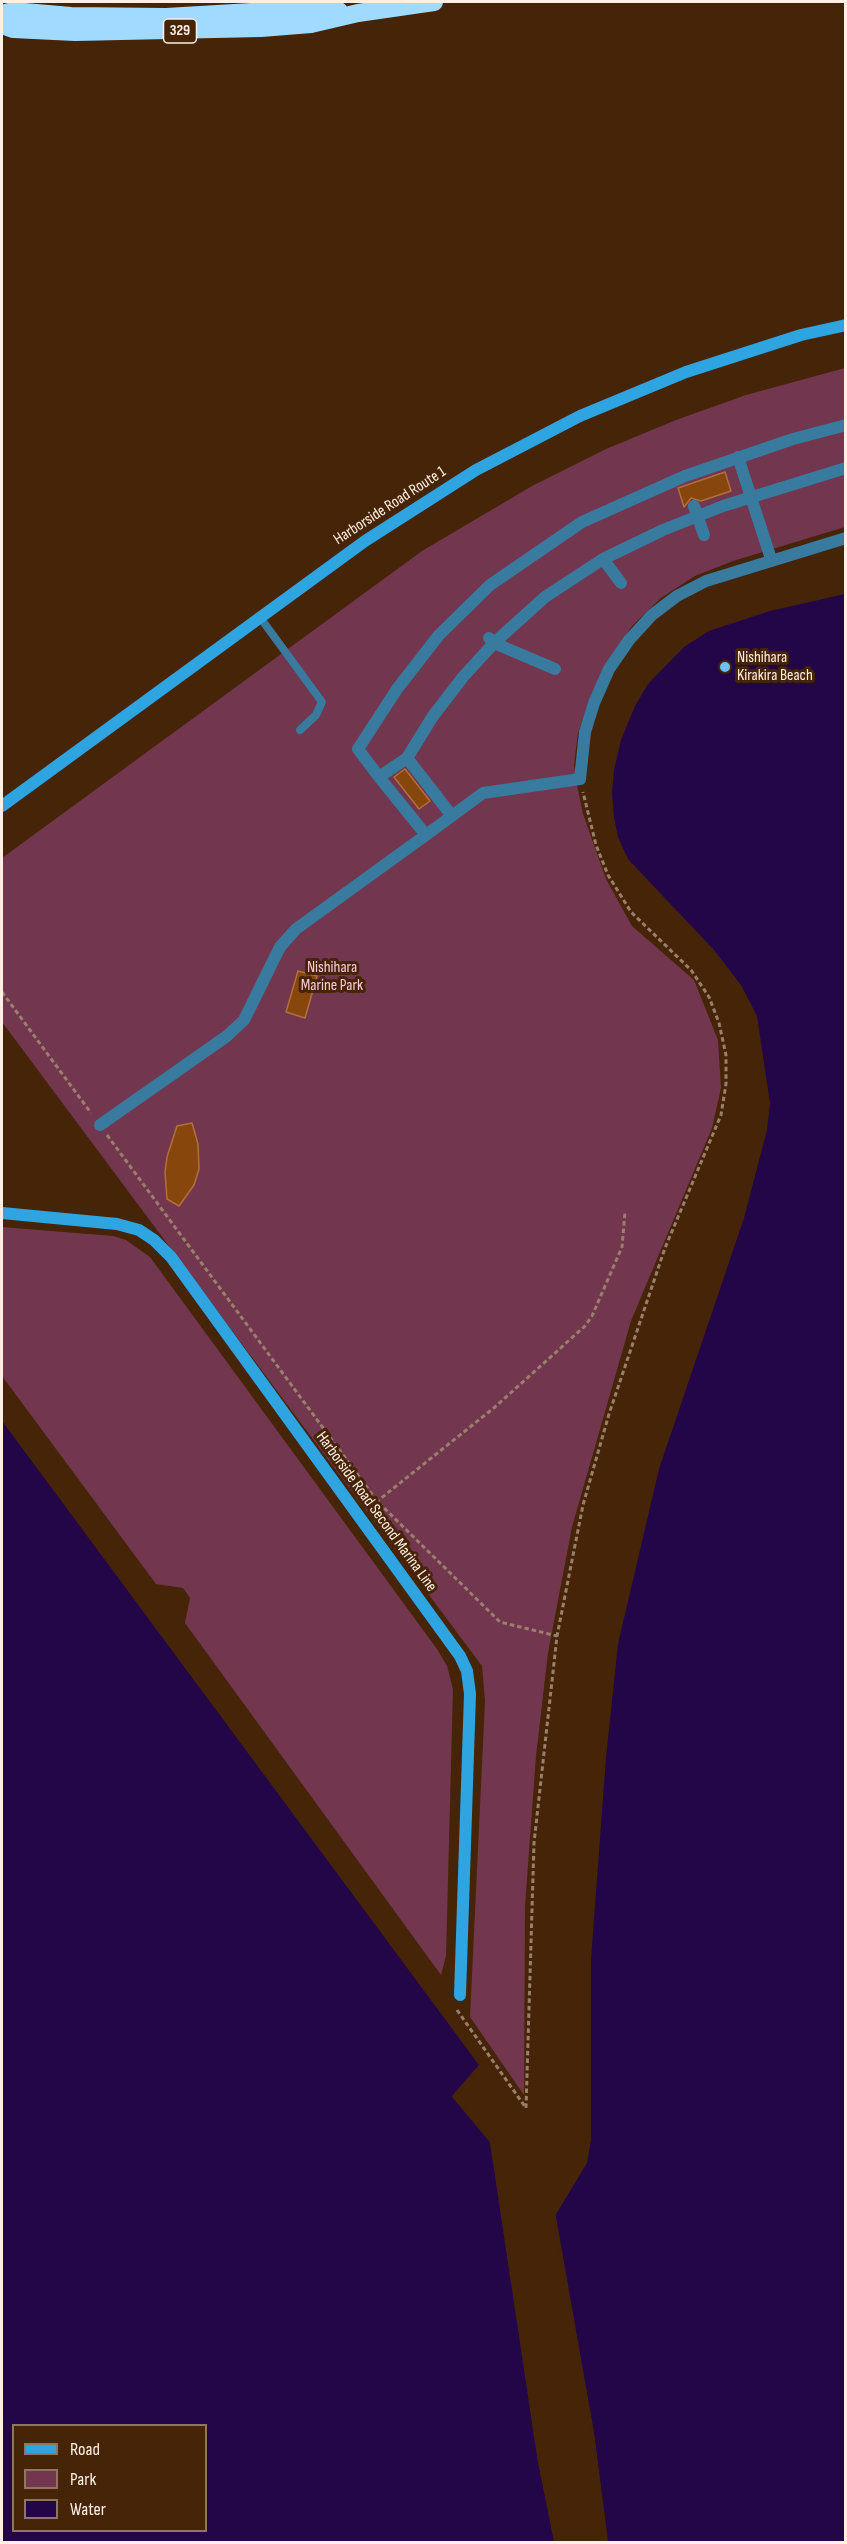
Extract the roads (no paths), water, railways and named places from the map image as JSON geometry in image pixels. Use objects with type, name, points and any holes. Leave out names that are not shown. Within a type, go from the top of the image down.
[{"type":"highway","name":"329","points":[[2,25],[13,29],[75,32],[160,32],[311,24],[358,13],[434,2]]},
{"type":"highway","name":"329","points":[[2,14],[13,11],[71,16],[166,17],[303,9],[358,13]]},
{"type":"street","name":"Harborside Road Route 1","points":[[2,806],[259,616],[422,503],[534,438],[633,393],[686,372],[801,335],[846,325]]},
{"type":"street","points":[[426,835],[358,748],[397,689],[439,635],[490,585],[582,522],[666,484],[738,457],[846,425]]},
{"type":"street","points":[[738,457],[771,559]]},
{"type":"street","points":[[379,777],[407,758],[445,701],[491,640],[517,621],[562,580],[603,559],[643,534],[696,511],[722,502],[751,496],[804,474],[846,468]]},
{"type":"street","points":[[696,511],[704,535]]},
{"type":"street","points":[[100,1125],[227,1036],[244,1020],[280,947],[296,929],[483,793],[580,778],[585,732],[594,703],[609,669],[629,640],[652,615],[677,596],[714,578],[846,538]]},
{"type":"street","points":[[603,559],[621,584]]},
{"type":"street","points":[[491,640],[555,669]]},
{"type":"street","points":[[407,758],[452,816]]},
{"type":"street","name":"Harborside Road Second Marina Line","points":[[2,1213],[117,1224],[139,1230],[154,1240],[171,1257],[460,1656],[467,1671],[470,1694],[456,2000]]},
{"type":"lane","points":[[259,616],[322,702],[316,715],[300,730]]},
{"type":"water","points":[[845,594],[845,2542],[608,2542],[594,2433],[555,2216],[587,2163],[591,2140],[591,1959],[606,1758],[618,1644],[659,1469],[744,1218],[767,1130],[770,1103],[757,1016],[741,985],[714,950],[628,859],[618,837],[614,817],[612,793],[614,770],[621,740],[635,706],[648,684],[684,647],[709,631],[770,611]]},
{"type":"water","points":[[2,1421],[479,2065],[452,2097],[490,2142],[538,2462],[555,2542],[2,2542]]},
{"type":"place","name":"Nishihara Kirakira Beach","points":[[725,667]]},
{"type":"park label","name":"Nishihara Marine Park","points":[[332,977]]}]
